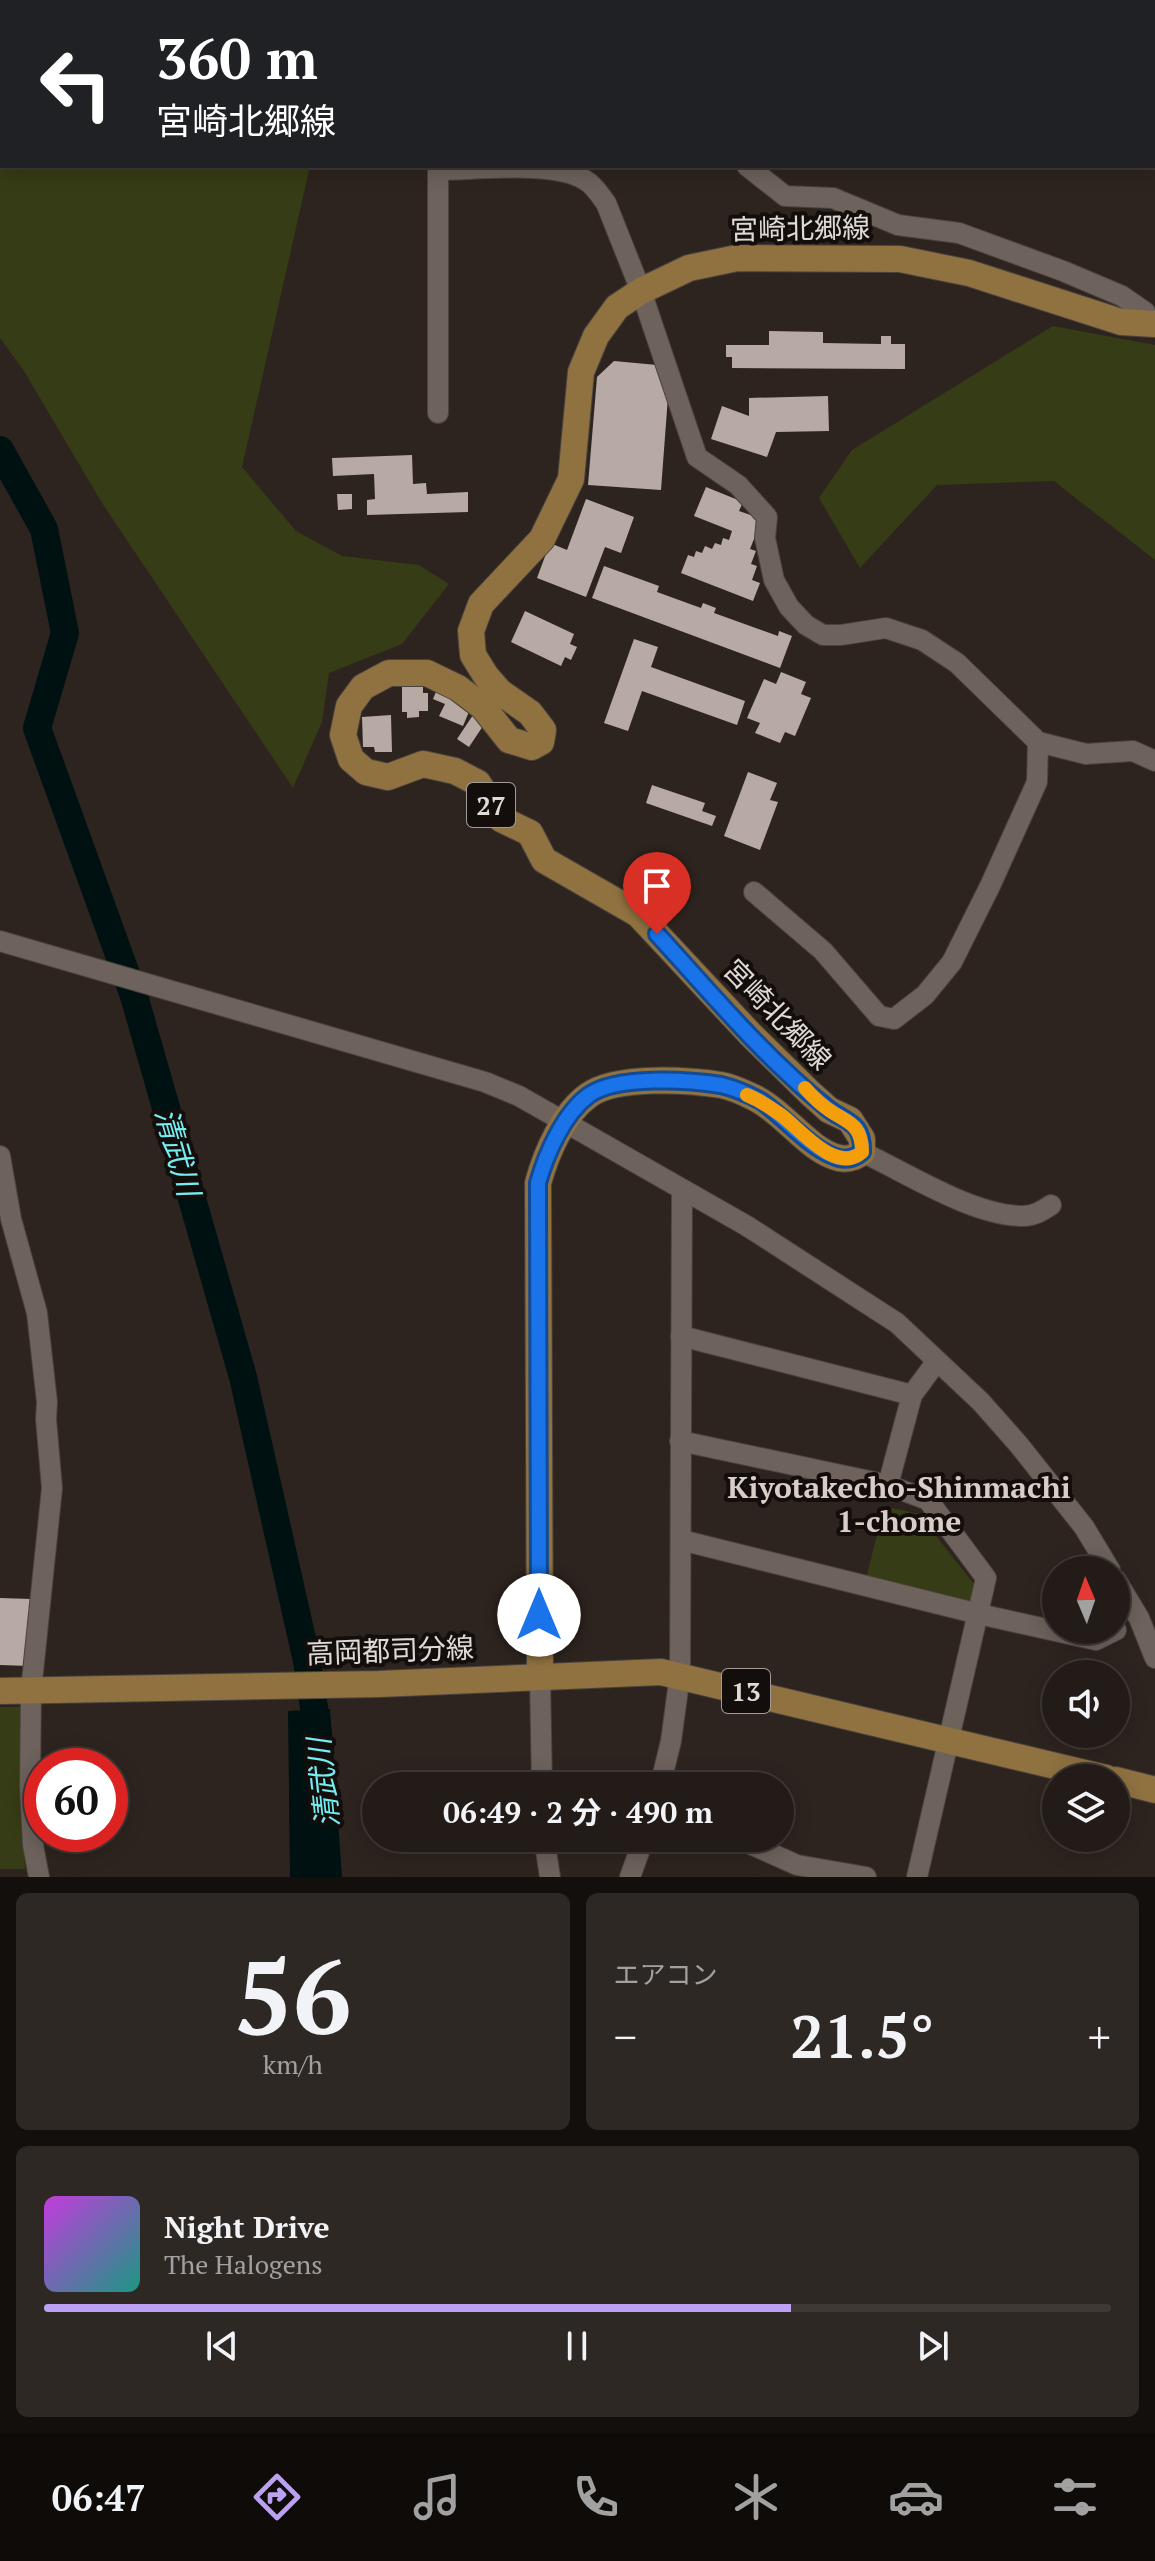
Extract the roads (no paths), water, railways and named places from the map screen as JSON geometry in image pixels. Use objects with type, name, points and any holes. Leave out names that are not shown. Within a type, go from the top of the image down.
[{"type":"main road","name":"宮崎北郷線","points":[[862,1152],[862,1139],[850,1120],[829,1110],[810,1093],[638,914],[544,860],[530,833],[501,819],[478,783],[455,771],[423,764],[388,777],[366,772],[351,759],[343,735],[349,706],[363,687],[389,673],[427,673],[458,688],[483,707],[509,740],[532,747],[541,742],[543,730],[530,713],[500,692],[486,676],[473,655],[471,631],[481,604],[542,539],[571,479],[581,372],[596,336],[617,307],[641,291],[689,268],[737,258],[900,259],[969,273],[1121,322],[1152,324]]},
{"type":"main road","points":[[540,1677],[538,1183],[545,1157],[564,1123],[589,1094],[619,1084],[694,1082],[725,1086],[757,1099],[782,1115],[817,1147],[840,1158],[856,1157],[862,1152]]},
{"type":"main road","name":"高岡都司分線","points":[[0,1691],[379,1684],[661,1672],[680,1674],[1047,1764]]},
{"type":"main road","points":[[1130,1784],[1155,1790]]},
{"type":"street","points":[[438,413],[438,168],[553,168],[586,180],[606,203],[641,291],[697,457],[738,485],[767,517],[765,538],[774,580],[789,607],[806,625],[823,635],[886,628],[922,640],[957,663],[1038,742],[1086,754],[1133,751],[1155,761]]},
{"type":"street","points":[[750,168],[785,196],[833,198],[898,225],[959,233],[1063,271],[1122,296],[1145,312],[1152,324]]},
{"type":"street","points":[[754,892],[823,951],[879,1016],[894,1019],[925,995],[952,962],[1037,782],[1038,742]]},
{"type":"street","points":[[6,942],[485,1082],[519,1096],[747,1226],[897,1323],[981,1402],[1051,1483],[1102,1556]]},
{"type":"street","points":[[862,1152],[985,1211],[1024,1216],[1036,1214],[1051,1205]]},
{"type":"street","points":[[0,1156],[4,1194],[37,1313],[52,1488],[41,1691],[30,1786],[33,1845],[39,1877]]},
{"type":"street","points":[[663,1772],[680,1674],[682,1190]]},
{"type":"street","points":[[681,1336],[912,1395]]},
{"type":"street","points":[[888,1485],[912,1395],[937,1361]]},
{"type":"street","points":[[680,1441],[888,1485],[928,1500],[986,1578],[917,1877]]},
{"type":"street","points":[[681,1540],[1042,1628]]},
{"type":"street","points":[[1130,1603],[1155,1658]]},
{"type":"street","points":[[1130,1623],[1139,1618]]},
{"type":"street","points":[[540,1677],[542,1772]]},
{"type":"street","points":[[546,1852],[550,1877]]},
{"type":"street","points":[[630,1877],[639,1852]]},
{"type":"street","points":[[768,1852],[797,1865],[866,1877]]},
{"type":"water","points":[[330,1709],[342,1877],[290,1877],[288,1711]]},
{"type":"waterway","name":"清武川","points":[[0,450],[44,529],[65,633],[37,728],[134,996],[243,1377],[307,1661],[320,1748]]},
{"type":"district","name":"Kiyotakecho-Shinmachi 1-chome","points":[[899,1504]]}]
